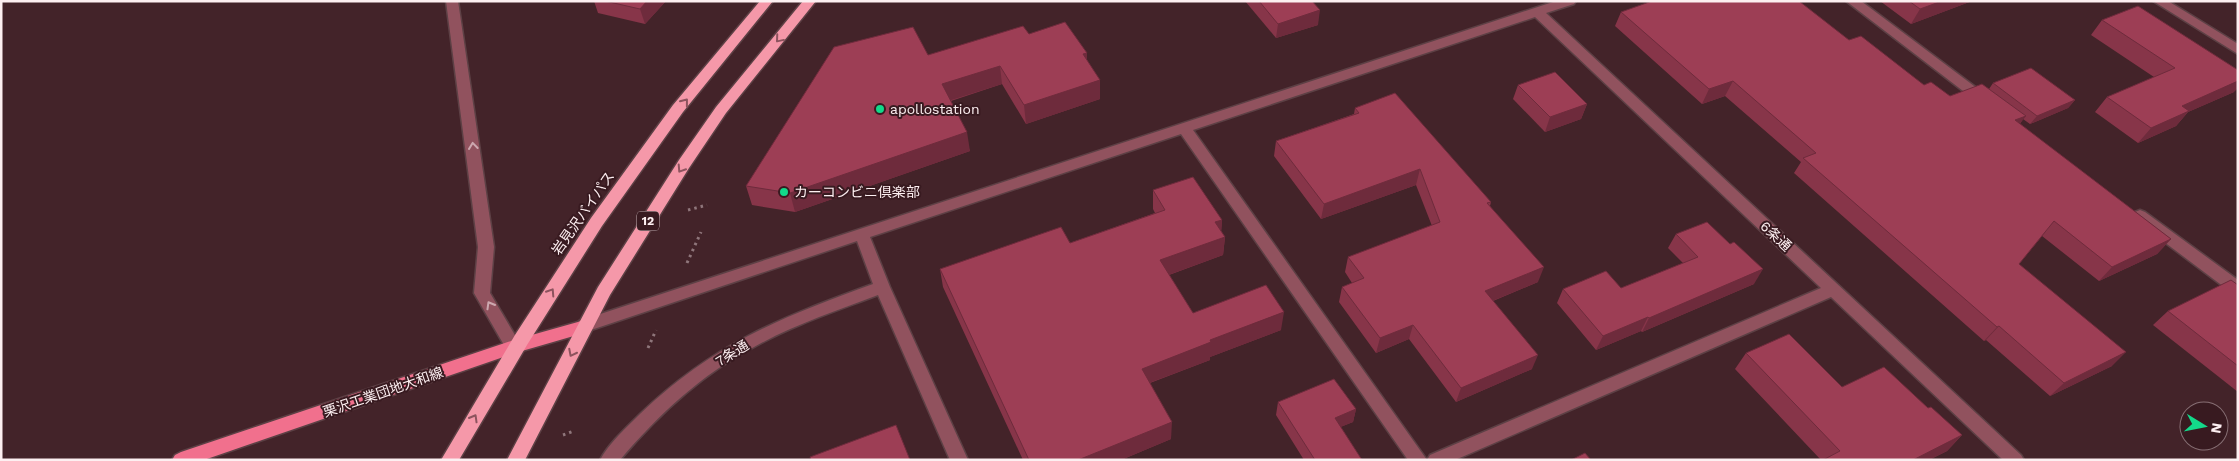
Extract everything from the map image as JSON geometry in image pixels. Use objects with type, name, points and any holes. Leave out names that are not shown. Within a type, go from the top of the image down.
[{"type":"highway","name":"岩見沢バイパス","points":[[450,460],[514,347],[586,238],[668,123],[767,1]]},
{"type":"highway","name":"12","points":[[516,460],[604,291],[684,164],[721,110],[810,1]]},
{"type":"main road","name":"栗沢工業団地大和線","points":[[181,460],[514,347],[585,326]]},
{"type":"street","points":[[452,1],[486,247],[482,293],[514,347]]},
{"type":"street","points":[[585,326],[1570,1]]},
{"type":"street","points":[[1852,1],[1994,107]]},
{"type":"street","points":[[2158,1],[2238,50]]},
{"type":"street","name":"6条通","points":[[1537,12],[2015,460]]},
{"type":"street","points":[[1184,128],[1418,460]]},
{"type":"street","points":[[2128,207],[2238,289]]},
{"type":"street","points":[[862,235],[882,287],[959,460]]},
{"type":"street","name":"7条通","points":[[609,460],[659,407],[693,380],[747,342],[831,306],[882,287]]},
{"type":"street","points":[[1436,460],[1833,290]]},
{"type":"building","points":[[605,1],[647,1],[640,9]]},
{"type":"building","points":[[1259,1],[1312,1],[1320,10],[1278,24]]},
{"type":"building","points":[[1652,1],[1799,1],[1849,40],[1861,36],[1924,85],[1931,82],[1950,96],[1982,84],[2026,116],[2015,120],[2171,239],[2112,267],[2054,221],[2019,264],[2126,352],[2064,383],[1803,158],[1816,153],[1733,81],[1709,89],[1621,12]]},
{"type":"building","points":[[1909,1],[1942,1],[1920,9]]},
{"type":"building","points":[[2138,6],[2238,70],[2238,81],[2182,106],[2189,111],[2151,128],[2107,97],[2175,68],[2102,20]]},
{"type":"building","points":[[1065,22],[1087,53],[1083,54],[1100,80],[1024,105],[1000,66],[942,84],[967,132],[790,193],[746,186],[834,47],[913,27],[928,55],[1023,26],[1029,34]]},
{"type":"building","points":[[2031,68],[2075,100],[2037,116],[1993,83]]},
{"type":"building","points":[[1555,72],[1587,104],[1550,117],[1518,85]]},
{"type":"building","points":[[1395,93],[1491,202],[1487,203],[1544,267],[1485,291],[1538,355],[1461,388],[1413,325],[1380,338],[1342,287],[1364,278],[1348,257],[1440,222],[1420,169],[1324,204],[1276,141],[1359,113],[1355,108]]},
{"type":"building","points":[[1193,177],[1222,220],[1215,222],[1225,237],[1160,260],[1193,313],[1266,285],[1284,312],[1210,340],[1211,342],[1142,369],[1172,422],[1078,460],[1029,460],[940,269],[1061,227],[1070,243],[1165,210],[1153,190]]},
{"type":"building","points":[[1707,222],[1730,244],[1734,242],[1763,269],[1603,336],[1563,289],[1606,271],[1621,288],[1698,257],[1676,234]]},
{"type":"building","points":[[2231,280],[2238,285],[2238,366],[2168,311]]},
{"type":"building","points":[[1789,334],[1842,387],[1884,367],[1928,408],[1931,407],[1962,435],[1913,460],[1823,460],[1840,451],[1746,353]]},
{"type":"building","points":[[1334,379],[1356,409],[1335,418],[1362,460],[1315,460],[1278,402]]},
{"type":"building","points":[[896,425],[910,460],[811,460],[810,457]]},
{"type":"building","points":[[1585,453],[1591,460],[1571,460]]},
{"type":"place","name":"apollostation","points":[[880,109]]},
{"type":"place","name":"カーコンビニ倶楽部","points":[[784,192]]}]
